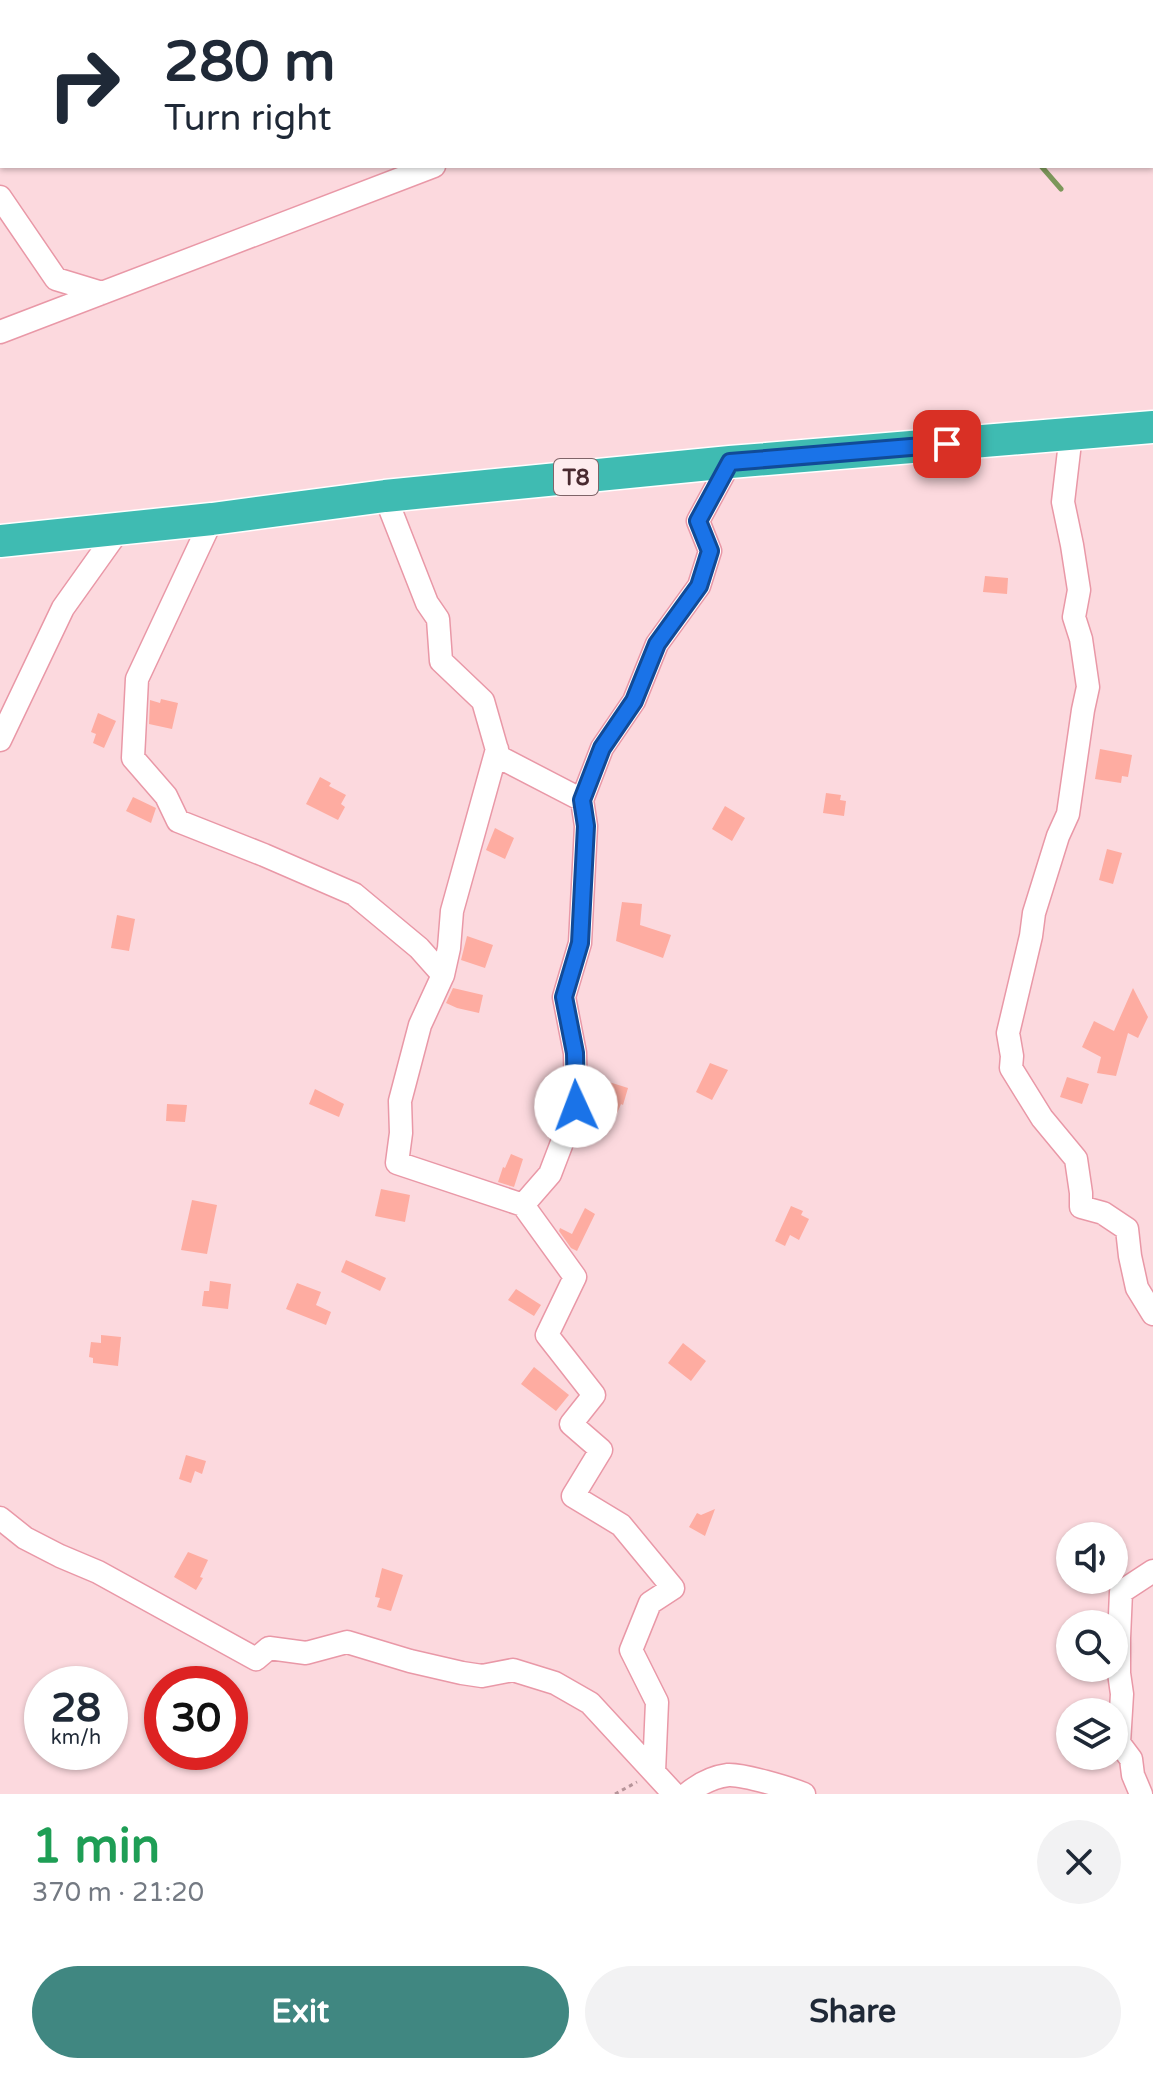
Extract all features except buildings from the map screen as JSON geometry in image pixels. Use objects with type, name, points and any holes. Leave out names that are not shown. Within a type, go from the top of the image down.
[{"type":"highway","name":"T8","points":[[0,541],[212,519],[385,496],[730,462],[1153,427]]},
{"type":"street","points":[[0,332],[429,168]]},
{"type":"street","points":[[0,197],[56,279],[102,293]]},
{"type":"street","points":[[1071,434],[1063,502],[1079,590],[1074,617],[1081,639],[1088,687],[1068,814],[1034,913],[1008,1033],[1011,1068],[1042,1118],[1076,1159],[1081,1207],[1103,1213],[1127,1229],[1137,1288],[1153,1314]]},
{"type":"street","points":[[523,1205],[550,1174],[576,1106],[575,1053],[564,997],[580,943],[586,826],[582,800],[602,748],[634,701],[657,644],[699,586],[710,551],[698,521],[730,462]]},
{"type":"street","points":[[385,496],[427,603],[438,619],[441,661],[483,701],[499,757],[582,800]]},
{"type":"street","points":[[212,519],[137,679],[133,758],[166,796],[178,821],[354,894],[419,948],[443,975]]},
{"type":"street","points":[[0,740],[63,608],[120,528]]},
{"type":"street","points":[[497,749],[452,911],[443,975],[420,1025],[403,1086],[397,1163],[523,1205],[575,1277],[547,1335],[594,1395],[571,1424],[601,1450],[573,1496],[621,1525],[673,1588],[650,1603],[631,1650],[657,1702],[654,1772]]},
{"type":"street","points":[[0,1518],[25,1538],[98,1572],[256,1659],[269,1648],[306,1653],[347,1642],[462,1673],[482,1676],[513,1670],[555,1683],[590,1703],[674,1794]]},
{"type":"street","points":[[1141,1794],[1133,1775],[1131,1759],[1119,1743],[1122,1694],[1119,1623],[1121,1592],[1153,1571]]},
{"type":"street","points":[[687,1794],[700,1783],[730,1775],[804,1794]]},
{"type":"path","points":[[615,1794],[654,1772]]},
{"type":"waterway","points":[[1043,168],[1061,189]]},
{"type":"route","points":[[576,1106],[575,1053],[564,997],[580,943],[586,826],[582,800],[602,748],[634,701],[657,644],[699,586],[710,551],[698,521],[730,462],[947,444]]}]
